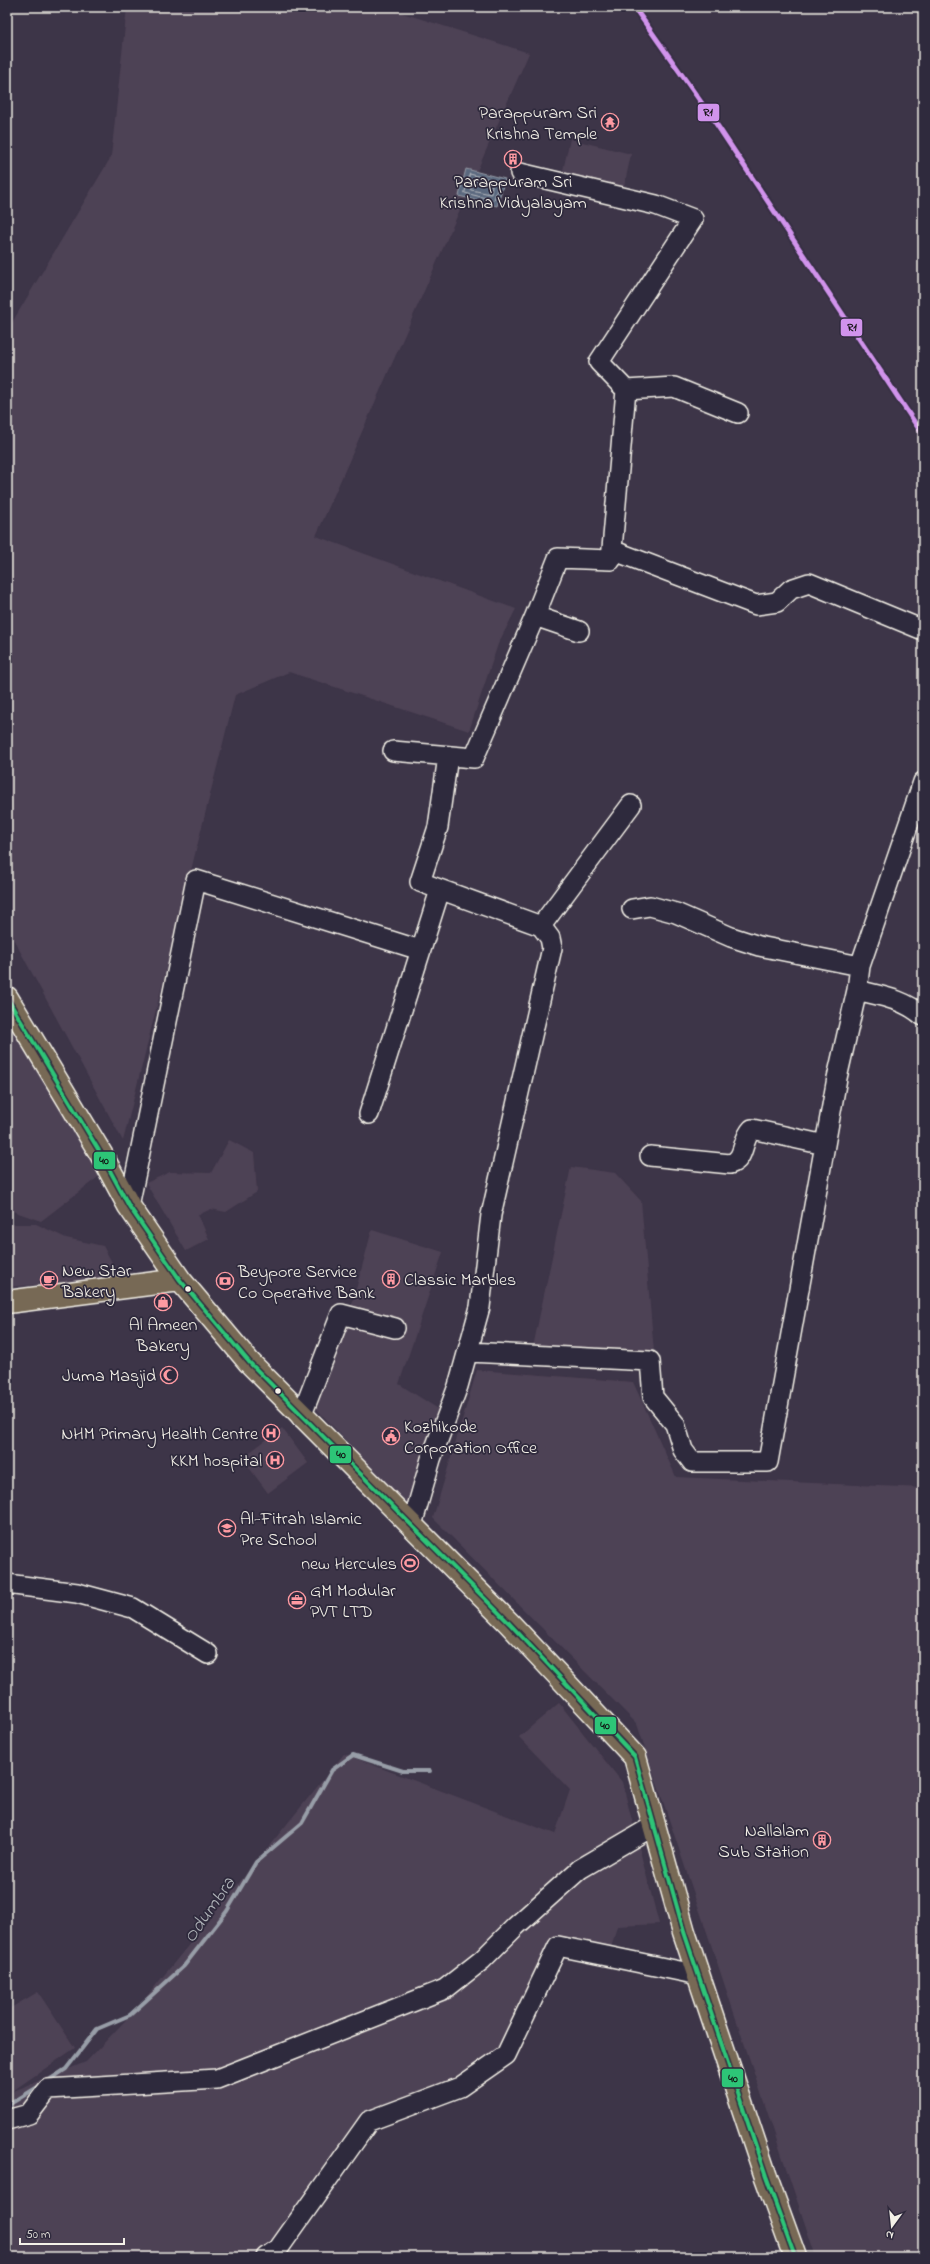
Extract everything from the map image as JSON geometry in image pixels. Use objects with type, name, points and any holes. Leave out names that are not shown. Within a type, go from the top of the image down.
[{"type":"main road","points":[[7,998],[101,1154],[129,1206],[180,1280],[249,1362],[301,1417],[509,1623],[635,1757],[684,1932],[700,1975],[766,2178],[795,2257]]},
{"type":"main road","points":[[7,1302],[180,1280]]},
{"type":"street","points":[[393,751],[474,758],[536,616],[558,558],[611,560],[626,390],[599,362],[693,219],[656,205],[520,173]]},
{"type":"street","points":[[626,390],[674,387],[738,413]]},
{"type":"street","points":[[612,550],[756,605],[777,602],[791,589],[809,583],[923,630]]},
{"type":"street","points":[[536,616],[579,631]]},
{"type":"street","points":[[412,1526],[431,1459],[458,1386],[480,1307],[492,1215],[552,948],[550,938],[541,926],[420,882],[438,827],[448,756]]},
{"type":"street","points":[[468,1352],[650,1361],[653,1396],[675,1424],[683,1450],[692,1462],[768,1462],[825,1145],[857,990],[860,966],[923,782]]},
{"type":"street","points":[[541,926],[631,805]]},
{"type":"street","points":[[129,1206],[196,880],[420,950]]},
{"type":"street","points":[[369,1114],[440,890]]},
{"type":"street","points":[[632,910],[650,906],[676,913],[731,937],[759,946],[860,966]]},
{"type":"street","points":[[857,990],[900,1001],[912,1007],[923,1016]]},
{"type":"street","points":[[650,1156],[730,1164],[737,1162],[741,1155],[747,1134],[752,1129],[825,1145]]},
{"type":"street","points":[[301,1417],[341,1314],[395,1328]]},
{"type":"street","points":[[7,1584],[77,1593],[133,1608],[208,1654]]},
{"type":"street","points":[[7,2120],[29,2114],[48,2089],[217,2079],[445,1989],[482,1960],[516,1926],[580,1869],[655,1824]]},
{"type":"street","points":[[266,2257],[279,2248],[369,2121],[460,2087],[506,2055],[558,1946],[700,1975]]},
{"type":"shaded area","points":[[127,7],[383,7],[529,53],[316,536],[516,609],[498,644],[469,731],[289,672],[235,695],[123,1141],[7,927],[7,331],[111,157]]},
{"type":"shaded area","points":[[570,139],[631,154],[624,187],[562,175]]},
{"type":"shaded area","points":[[7,1015],[102,1174],[41,1221],[7,1209]]},
{"type":"shaded area","points":[[229,1140],[254,1153],[257,1192],[226,1212],[211,1209],[198,1215],[209,1239],[186,1251],[146,1183],[170,1172],[211,1173]]},
{"type":"shaded area","points":[[571,1167],[615,1173],[641,1201],[654,1352],[533,1347]]},
{"type":"shaded area","points":[[7,1224],[36,1224],[66,1238],[103,1246],[121,1279],[7,1287]]},
{"type":"shaded area","name":"Classic Marbles","points":[[372,1230],[443,1252],[399,1384],[443,1412],[416,1473],[407,1506],[311,1403],[348,1319]]},
{"type":"shaded area","points":[[477,1370],[633,1382],[676,1477],[923,1488],[923,2257],[816,2257],[637,1724],[433,1518]]},
{"type":"shaded area","name":"KKM hospital","points":[[282,1428],[308,1463],[268,1493],[242,1458]]},
{"type":"shaded area","points":[[559,1703],[622,1782],[659,1924],[617,1926],[608,1959],[565,1947],[508,2063],[444,2097],[356,2120],[270,2252],[263,2257],[7,2257],[7,2010],[38,1992],[75,2048],[11,2092],[86,2062],[139,2006],[344,1754],[555,1834],[570,1790],[519,1737]]},
{"type":"water","points":[[466,169],[505,179],[497,206],[459,196]]},
{"type":"waterway","name":"Odumbra","points":[[46,2082],[66,2069],[97,2029],[130,2015],[184,1966],[227,1911],[256,1862],[302,1823],[332,1770],[353,1755],[403,1771],[430,1771]]},
{"type":"waterway","name":"Odumbra","points":[[7,2109],[10,2104],[41,2085]]},
{"type":"transit line","name":"R1","points":[[634,7],[715,122],[923,435]]},
{"type":"transit line","name":"40","points":[[7,998],[101,1154],[129,1206],[180,1280],[249,1362],[509,1623],[635,1757],[684,1932],[766,2177],[795,2257]]},
{"type":"place","name":"Parappuram Sri Krishna Temple","points":[[610,122]]},
{"type":"place","name":"Parappuram Sri Krishna Vidyalayam","points":[[513,159]]},
{"type":"place","name":"Classic Marbles","points":[[391,1279]]},
{"type":"place","name":"New Star Bakery","points":[[49,1280]]},
{"type":"place","name":"Beypore Service Co Operative Bank","points":[[225,1281]]},
{"type":"place","name":"Al Ameen Bakery","points":[[163,1302]]},
{"type":"place","name":"Juma Masjid","points":[[169,1375]]},
{"type":"place","name":"NHM Primary Health Centre","points":[[271,1433]]},
{"type":"place","name":"Kozhikode Corporation Office","points":[[391,1436]]},
{"type":"place","name":"KKM hospital","points":[[275,1460]]},
{"type":"place","name":"Al-Fitrah Islamic Pre School","points":[[227,1528]]},
{"type":"place","name":"new Hercules","points":[[410,1563]]},
{"type":"place","name":"GM Modular PVT LTD","points":[[297,1600]]},
{"type":"place","name":"Nallalam Sub Station","points":[[822,1840]]}]
